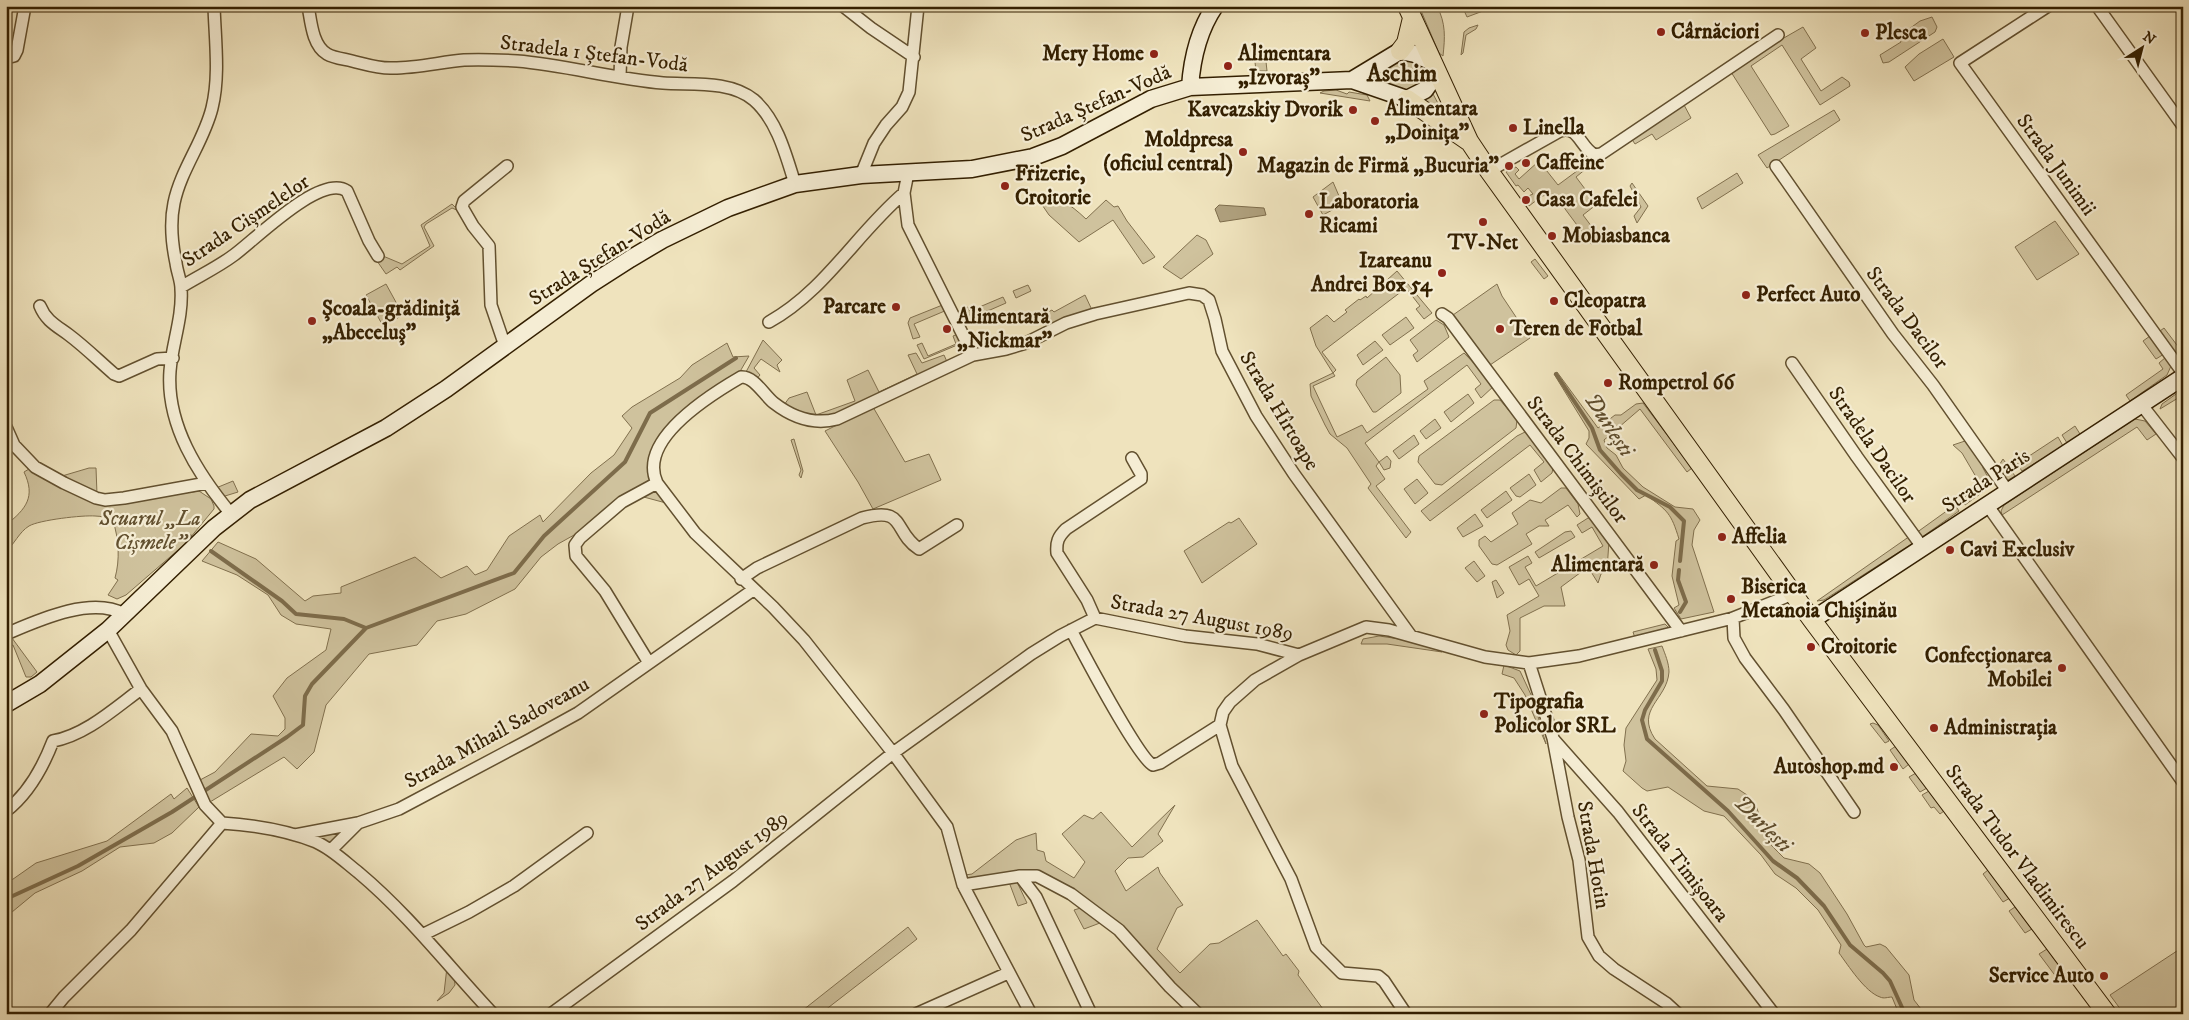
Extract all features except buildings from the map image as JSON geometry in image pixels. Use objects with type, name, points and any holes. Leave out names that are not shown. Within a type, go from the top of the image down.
[{"type":"main road","points":[[1400,51],[1410,32],[1410,12]]},
{"type":"main road","name":"Strada Tudor Vladimirescu","points":[[1410,12],[1469,141],[1489,171],[1812,620],[2107,1014]]},
{"type":"main road","points":[[1407,99],[1469,141]]},
{"type":"street","points":[[6,58],[14,56],[17,50],[25,6]]},
{"type":"street","name":"Strada Cișmelelor","points":[[214,6],[215,78],[212,108],[188,164],[173,210],[173,248],[182,287],[182,306],[170,372],[171,392],[178,427],[185,447],[207,483],[231,514]]},
{"type":"street","name":"Stradela 1 Ștefan-Vodă","points":[[308,6],[315,36],[320,48],[334,56],[373,66],[395,68],[466,60],[556,64],[660,83],[731,88],[755,101],[771,122],[780,139],[795,184]]},
{"type":"street","points":[[620,76],[621,47],[628,6]]},
{"type":"street","points":[[843,6],[871,28],[914,57]]},
{"type":"street","points":[[861,175],[874,143],[909,92],[918,6]]},
{"type":"street","name":"Strada Ștefan-Vodă","points":[[1190,87],[1197,42],[1215,6]]},
{"type":"street","name":"Strada Junimii","points":[[2048,6],[1960,63],[2183,373]]},
{"type":"street","points":[[2097,6],[2183,126]]},
{"type":"street","points":[[1489,171],[1560,131],[1568,129],[1573,131],[1590,152],[1595,155],[1601,154],[1778,35]]},
{"type":"street","points":[[1400,51],[1415,54],[1434,67],[1425,90],[1407,99]]},
{"type":"street","name":"Strada Ștefan-Vodă","points":[[1352,80],[1400,51]]},
{"type":"street","name":"Strada Ștefan-Vodă","points":[[6,704],[40,684],[108,630],[231,514],[260,494],[386,428],[446,389],[591,284],[662,240],[728,208],[795,184],[861,175],[972,169],[1033,157],[1062,146],[1152,98],[1190,87],[1352,80],[1407,99]]},
{"type":"street","points":[[505,346],[492,305],[489,246],[473,226],[462,207],[464,201],[507,166]]},
{"type":"street","name":"Strada Dacilor","points":[[1776,166],[1872,304],[1933,385],[2009,493]]},
{"type":"street","points":[[908,173],[904,194],[908,225],[972,355]]},
{"type":"street","name":"Strada Cișmelelor","points":[[182,287],[235,254],[300,202],[322,190],[335,187],[342,187],[347,191],[369,241],[378,256]]},
{"type":"street","points":[[769,322],[793,308],[819,284],[842,261],[871,224],[904,194]]},
{"type":"street","name":"Strada Hîrtoape","points":[[657,483],[652,473],[654,463],[671,428],[680,419],[740,377],[751,379],[774,403],[790,412],[802,418],[826,422],[837,419],[972,355],[1006,349],[1026,343],[1066,323],[1121,308],[1189,293],[1198,293],[1206,297],[1211,305],[1222,351],[1256,416],[1298,480],[1411,636]]},
{"type":"street","points":[[40,306],[50,322],[69,335],[114,374],[119,376],[157,359],[173,358]]},
{"type":"street","name":"Strada Chimiștilor","points":[[1442,314],[1448,318],[1682,630]]},
{"type":"street","name":"Stradela Dacilor","points":[[1792,363],[1856,457],[1923,548]]},
{"type":"street","name":"Strada Paris","points":[[1812,620],[2009,493],[2183,377]]},
{"type":"street","points":[[2141,404],[2183,458]]},
{"type":"street","points":[[6,427],[14,445],[35,467],[64,484],[96,498],[105,500],[124,498],[207,483]]},
{"type":"street","name":"Strada 27 August 1989","points":[[1095,618],[1087,600],[1057,553],[1056,545],[1058,537],[1066,529],[1141,479],[1141,474],[1132,458]]},
{"type":"street","points":[[649,664],[605,591],[576,556],[575,545],[580,538],[622,502],[657,483],[695,533],[804,640],[893,753],[947,827],[963,886],[1031,1014]]},
{"type":"street","points":[[1988,506],[2183,782]]},
{"type":"street","points":[[742,579],[757,568],[862,518],[877,514],[886,514],[893,517],[912,544],[919,549],[957,525]]},
{"type":"street","name":"Strada Mihail Sadoveanu","points":[[295,835],[358,823],[399,809],[578,713],[754,590]]},
{"type":"street","name":"Strada 27 August 1989","points":[[551,1014],[733,881],[893,753],[1031,654],[1095,618],[1185,636],[1257,644],[1299,655],[1366,627],[1378,627],[1485,657],[1529,662],[1579,656],[1733,618],[1793,594]]},
{"type":"street","points":[[6,634],[65,613],[96,607],[116,609],[124,614]]},
{"type":"street","points":[[1733,618],[1734,638],[1745,658],[1784,710],[1854,812]]},
{"type":"street","points":[[50,1014],[64,997],[131,930],[222,823],[205,804],[172,731],[142,689],[108,630]]},
{"type":"street","points":[[1071,630],[1126,728],[1146,760],[1153,765],[1160,763],[1220,725],[1227,707],[1243,689],[1299,655]]},
{"type":"street","name":"Strada Hotin","points":[[1529,662],[1553,738],[1568,817],[1579,860],[1590,942],[1600,956],[1614,969],[1666,1002],[1678,1014]]},
{"type":"street","points":[[6,811],[15,804],[32,781],[47,758],[54,741],[62,740],[88,726],[142,689]]},
{"type":"street","points":[[1220,725],[1232,766],[1291,878],[1316,946],[1342,973],[1378,976],[1384,981],[1406,1014]]},
{"type":"street","name":"Strada Timișoara","points":[[1553,738],[1618,812],[1774,1014]]},
{"type":"street","name":"Strada Mihail Sadoveanu","points":[[222,823],[248,825],[295,835],[317,842],[331,850],[387,896],[424,934],[493,1014]]},
{"type":"street","name":"Strada Mihail Sadoveanu","points":[[331,850],[358,823]]},
{"type":"street","points":[[424,934],[469,912],[514,886],[587,833]]},
{"type":"street","points":[[963,886],[1020,876],[1037,876],[1046,880],[1070,894],[1119,930],[1170,987],[1198,1014]]},
{"type":"street","points":[[1020,876],[1036,897],[1091,1014]]},
{"type":"street","points":[[916,1014],[1008,973]]},
{"type":"green space","points":[[1419,6],[1437,6],[1444,31],[1443,56],[1439,53]]},
{"type":"green space","points":[[1462,6],[1491,6],[1491,8],[1467,17]]},
{"type":"green space","points":[[1932,17],[1937,27],[1935,32],[1889,62],[1883,63],[1880,55],[1901,42],[1898,37],[1920,21]]},
{"type":"green space","points":[[1478,25],[1476,29],[1466,35],[1461,55],[1464,32]]},
{"type":"green space","points":[[1803,27],[1816,48],[1801,59],[1821,91],[1842,77],[1849,82],[1850,86],[1820,105],[1782,45],[1751,66],[1789,126],[1771,135],[1731,72],[1756,54]]},
{"type":"green space","points":[[1943,39],[1954,57],[1914,81],[1905,67],[1919,54]]},
{"type":"green space","points":[[1265,52],[1267,71],[1256,71],[1254,53]]},
{"type":"green space","points":[[1402,58],[1408,58],[1420,65],[1422,73],[1417,85],[1407,90],[1377,83],[1375,74]]},
{"type":"green space","points":[[1336,90],[1347,94],[1349,92],[1367,95],[1370,101],[1320,93]]},
{"type":"green space","points":[[1431,90],[1445,117],[1418,102]]},
{"type":"green space","points":[[1683,103],[1691,118],[1656,140],[1652,134],[1635,144],[1631,138]]},
{"type":"green space","points":[[1834,110],[1840,120],[1767,168],[1758,155]]},
{"type":"green space","points":[[1539,161],[1558,185],[1585,165],[1587,168],[1576,177],[1594,201],[1608,191],[1610,194],[1583,215],[1601,239],[1591,244],[1554,194],[1542,196],[1529,206],[1526,197],[1533,194],[1528,188],[1524,192],[1518,185],[1516,186],[1506,172],[1516,167],[1519,170],[1515,174],[1519,179]]},
{"type":"green space","points":[[1737,173],[1743,183],[1702,209],[1697,198]]},
{"type":"green space","points":[[1333,182],[1339,196],[1336,208],[1323,215],[1313,197]]},
{"type":"green space","points":[[1632,183],[1648,206],[1637,223],[1634,216],[1641,207],[1630,186]]},
{"type":"green space","points":[[1034,193],[1063,201],[1086,219],[1106,200],[1114,207],[1118,206],[1127,221],[1155,257],[1143,264],[1113,220],[1079,242],[1049,215]]},
{"type":"green space","points":[[452,204],[459,211],[452,208],[424,227],[434,246],[400,270],[397,267],[386,274],[377,261],[383,256],[402,264],[430,246],[421,225]]},
{"type":"green space","points":[[2055,221],[2079,254],[2037,280],[2015,247]]},
{"type":"green space","points":[[1197,235],[1206,240],[1213,254],[1181,279],[1163,267]]},
{"type":"green space","points":[[1535,259],[1548,276],[1544,279],[1531,262]]},
{"type":"green space","points":[[1397,271],[1432,313],[1424,319],[1416,309],[1420,306],[1406,288],[1322,352],[1336,370],[1333,373],[1316,346],[1310,328],[1327,315],[1334,322],[1347,312],[1345,310],[1359,299],[1366,296],[1367,298]]},
{"type":"green space","points":[[386,284],[403,315],[383,326],[366,295]]},
{"type":"green space","points":[[1497,284],[1502,296],[1530,338],[1490,365],[1453,315]]},
{"type":"green space","points":[[1028,285],[1031,291],[1016,298],[1013,291]]},
{"type":"green space","points":[[1085,295],[1092,310],[1049,325],[1042,315],[1052,310],[1054,312]]},
{"type":"green space","points":[[1003,297],[1006,303],[990,310],[966,316],[964,308],[968,307],[970,311]]},
{"type":"green space","points":[[945,304],[947,310],[914,324],[920,337],[913,339],[908,323],[910,318]]},
{"type":"green space","points":[[1406,317],[1414,328],[1390,345],[1382,335]]},
{"type":"green space","points":[[1436,320],[1444,325],[1449,337],[1417,362],[1413,355],[1418,351],[1410,340]]},
{"type":"green space","points":[[2164,328],[2183,353],[2183,363],[2178,360],[2160,331]]},
{"type":"green space","points":[[958,334],[962,343],[924,359],[917,345],[922,343],[928,356],[956,344],[953,336]]},
{"type":"green space","points":[[2150,336],[2164,354],[2156,359],[2143,341]]},
{"type":"green space","points":[[763,340],[782,360],[777,365],[780,372],[761,359],[754,368],[760,375],[755,381],[746,372]]},
{"type":"green space","points":[[1375,341],[1383,350],[1363,365],[1357,355]]},
{"type":"green space","points":[[727,343],[733,357],[749,356],[738,375],[675,420],[649,469],[650,481],[583,530],[558,544],[541,557],[515,589],[466,614],[437,621],[417,645],[369,654],[326,705],[314,752],[297,769],[284,757],[210,802],[200,780],[215,772],[251,734],[278,736],[285,729],[285,718],[273,696],[287,678],[326,650],[331,629],[296,624],[281,615],[268,595],[237,575],[202,561],[218,542],[256,559],[305,601],[313,596],[341,593],[341,587],[415,557],[441,578],[467,566],[475,575],[487,570],[509,536],[540,515],[543,522],[591,473],[614,455],[632,428],[622,416],[632,407],[680,378],[692,365]]},
{"type":"green space","points":[[916,353],[922,363],[944,355],[948,364],[825,418],[807,415],[784,405],[789,398],[807,392],[816,415],[855,401],[847,380],[868,370],[879,392],[917,374],[908,355]]},
{"type":"green space","points":[[1464,353],[1495,385],[1481,398],[1475,389],[1481,384],[1467,365],[1365,443],[1379,462],[1376,466],[1385,479],[1376,486],[1411,532],[1406,538],[1368,488],[1371,484],[1347,448],[1330,434],[1311,396],[1310,384],[1333,373],[1335,376],[1313,386],[1337,437],[1362,425],[1367,433],[1428,389],[1424,381]]},
{"type":"green space","points":[[1386,357],[1400,375],[1401,393],[1376,412],[1373,412],[1356,385],[1357,380]]},
{"type":"green space","points":[[2166,357],[2171,366],[2167,375],[2130,401],[2126,395],[2163,369],[2159,363]]},
{"type":"green space","points":[[1557,372],[1598,428],[1615,415],[1621,415],[1636,404],[1643,403],[1692,468],[1687,472],[1640,409],[1604,440],[1607,448],[1616,455],[1623,468],[1643,487],[1675,507],[1693,509],[1700,520],[1694,530],[1692,545],[1714,612],[1681,619],[1674,608],[1679,605],[1672,576],[1676,541],[1679,539],[1674,523],[1664,509],[1646,495],[1639,499],[1586,444],[1589,438],[1589,431],[1554,374]]},
{"type":"green space","points":[[2183,389],[2183,395],[2160,409],[2162,404]]},
{"type":"green space","points":[[1468,394],[1474,403],[1451,422],[1444,412]]},
{"type":"green space","points":[[1494,400],[1500,400],[1517,420],[1516,428],[1442,485],[1435,484],[1418,462],[1419,456]]},
{"type":"green space","points":[[873,407],[905,462],[929,454],[941,480],[873,509],[825,431]]},
{"type":"green space","points":[[1435,419],[1441,428],[1426,439],[1420,431]]},
{"type":"green space","points":[[2135,419],[2145,421],[2156,434],[2147,440],[2137,427],[2002,515],[2001,511],[2004,505]]},
{"type":"green space","points":[[2075,426],[2080,434],[2067,443],[2062,435]]},
{"type":"green space","points":[[1527,431],[1536,441],[1553,468],[1552,473],[1541,482],[1534,470],[1544,462],[1530,445],[1430,521],[1421,511],[1517,436]]},
{"type":"green space","points":[[1414,435],[1419,444],[1399,459],[1393,451]]},
{"type":"green space","points":[[2058,437],[2063,446],[2022,471],[2017,464]]},
{"type":"green space","points":[[794,439],[803,471],[801,478],[799,475],[801,470],[791,440]]},
{"type":"green space","points":[[1968,440],[1982,460],[1983,468],[1992,485],[1965,505],[1960,500],[1977,488],[1979,482],[1962,453],[1953,445]]},
{"type":"green space","points":[[1387,456],[1391,461],[1390,468],[1384,470],[1379,462]]},
{"type":"green space","points":[[2003,459],[2015,476],[2008,480],[2002,476],[1998,467]]},
{"type":"green space","points":[[89,468],[96,468],[97,494],[62,476]]},
{"type":"green space","name":"Scuarul „La Cișmele”","points":[[29,469],[92,500],[108,504],[199,491],[211,499],[214,509],[185,544],[126,595],[117,599],[108,595],[118,580],[115,578],[118,557],[117,535],[113,521],[109,519],[98,516],[81,516],[34,524],[25,529],[6,551],[6,525],[24,508],[29,496],[24,472]]},
{"type":"green space","points":[[1529,474],[1536,485],[1520,497],[1516,496],[1510,488]]},
{"type":"green space","points":[[1417,479],[1428,493],[1415,504],[1404,489]]},
{"type":"green space","points":[[233,481],[238,492],[225,496],[216,488]]},
{"type":"green space","points":[[656,487],[666,503],[640,496]]},
{"type":"green space","points":[[1561,488],[1566,488],[1578,504],[1580,514],[1577,517],[1568,505],[1545,520],[1549,526],[1539,526],[1526,534],[1532,544],[1497,565],[1492,564],[1479,546],[1479,540],[1485,536],[1491,542],[1518,524],[1512,513],[1530,500],[1541,503]]},
{"type":"green space","points":[[1506,491],[1512,500],[1487,518],[1481,510]]},
{"type":"green space","points":[[1955,505],[1959,511],[1922,537],[1916,533]]},
{"type":"green space","points":[[1475,514],[1483,526],[1463,537],[1457,528]]},
{"type":"green space","points":[[1239,518],[1257,544],[1202,583],[1184,551],[1229,522],[1231,523]]},
{"type":"green space","points":[[1591,518],[1609,541],[1607,570],[1601,574],[1598,583],[1588,567],[1561,587],[1565,606],[1544,606],[1520,618],[1520,651],[1516,655],[1508,650],[1506,645],[1510,631],[1507,615],[1539,596],[1529,579],[1519,585],[1509,567],[1528,556],[1532,563],[1525,567],[1536,586],[1603,546],[1592,527],[1582,533],[1577,525]]},
{"type":"green space","points":[[1571,531],[1575,537],[1539,558],[1535,552],[1565,532]]},
{"type":"green space","points":[[1910,536],[1913,543],[1824,600],[1817,601]]},
{"type":"green space","points":[[1474,561],[1485,576],[1477,582],[1465,568]]},
{"type":"green space","points":[[1496,580],[1504,593],[1497,598],[1492,582]]},
{"type":"green space","points":[[1665,624],[1668,627],[1665,631],[1635,638],[1633,632]]},
{"type":"green space","points":[[1379,636],[1437,648],[1442,652],[1387,644],[1361,644],[1363,639]]},
{"type":"green space","points":[[12,638],[37,672],[31,677],[26,677],[13,645],[6,647],[6,641]]},
{"type":"green space","points":[[1662,646],[1668,662],[1669,672],[1667,682],[1650,712],[1648,720],[1655,739],[1707,786],[1738,789],[1750,797],[1756,805],[1766,838],[1772,846],[1784,858],[1809,864],[1820,873],[1847,914],[1864,945],[1866,947],[1880,944],[1886,947],[1909,975],[1914,1000],[1921,1009],[1933,1014],[1899,1014],[1892,997],[1882,998],[1869,990],[1857,978],[1839,953],[1841,945],[1818,910],[1796,888],[1775,874],[1761,855],[1724,816],[1704,811],[1668,787],[1647,791],[1623,771],[1626,761],[1624,745],[1626,728],[1657,680],[1656,669],[1648,649]]},
{"type":"green space","points":[[1504,665],[1520,671],[1533,699],[1546,744],[1525,695],[1514,678],[1502,674]]},
{"type":"green space","points":[[1870,724],[1878,725],[1889,741],[1885,743]]},
{"type":"green space","points":[[1896,746],[1909,764],[1903,769],[1890,750]]},
{"type":"green space","points":[[1916,773],[1927,788],[1920,792],[1909,777]]},
{"type":"green space","points":[[187,788],[199,807],[172,833],[154,843],[120,847],[82,871],[35,893],[6,917],[6,884],[36,863],[107,841],[171,794],[174,799]]},
{"type":"green space","points":[[1929,791],[1944,811],[1940,814],[1934,807],[1931,808],[1922,795]]},
{"type":"green space","points":[[1175,805],[1158,834],[1163,841],[1143,857],[1128,858],[1115,871],[1126,891],[1158,867],[1160,873],[1183,905],[1177,908],[1157,949],[1180,973],[1210,944],[1219,943],[1257,920],[1283,956],[1286,954],[1299,971],[1298,975],[1323,1009],[1317,1014],[1203,1014],[1171,982],[1122,927],[1037,871],[971,880],[965,875],[972,874],[1016,840],[1036,833],[1037,850],[1044,852],[1046,861],[1074,878],[1085,862],[1062,834],[1084,815],[1093,819],[1101,812],[1132,847]]},
{"type":"green space","points":[[347,829],[332,844],[319,839],[315,834]]},
{"type":"green space","points":[[1988,870],[2010,898],[2003,902],[1983,874]]},
{"type":"green space","points":[[1009,882],[1017,882],[1027,903],[1018,906]]},
{"type":"green space","points":[[1084,907],[1100,923],[1084,929],[1074,910]]},
{"type":"green space","points":[[2015,907],[2032,929],[2025,933],[2009,911]]},
{"type":"green space","points":[[908,927],[917,939],[820,1014],[798,1014]]},
{"type":"green space","points":[[2183,947],[2183,1014],[2124,1014],[2110,995]]},
{"type":"green space","points":[[2047,949],[2068,978],[2060,982],[2039,954]]},
{"type":"green space","points":[[447,967],[454,976],[455,985],[449,993],[437,1001],[444,993]]},
{"type":"shaded area","points":[[1219,205],[1264,208],[1266,215],[1220,222],[1215,209]]},
{"type":"waterway","points":[[6,899],[78,866],[172,812],[303,725],[305,696],[312,684],[366,628],[514,573],[544,536],[625,462],[650,413],[736,358]]},
{"type":"waterway","name":"Durlești","points":[[1556,374],[1592,428],[1600,450],[1637,490],[1670,507],[1684,521],[1680,561]]},
{"type":"waterway","points":[[211,551],[282,601],[296,614],[344,619],[366,628]]},
{"type":"waterway","name":"Durlești","points":[[1679,570],[1678,580],[1686,602],[1680,612]]},
{"type":"waterway","name":"Durlești","points":[[1655,650],[1662,671],[1662,681],[1645,710],[1642,720],[1647,739],[1728,811],[1773,861],[1797,878],[1824,906],[1850,945],[1890,981],[1905,1014]]},
{"type":"place","name":"Cârnăciori","points":[[1661,32]]},
{"type":"place","name":"Plesca","points":[[1865,33]]},
{"type":"place","name":"Mery Home","points":[[1154,54]]},
{"type":"place","name":"Alimentara „Izvoraș”","points":[[1228,66]]},
{"type":"place","name":"Kavcazskiy Dvorik","points":[[1353,110]]},
{"type":"place","name":"Alimentara „Doinița”","points":[[1375,121]]},
{"type":"place","name":"Linella","points":[[1513,128]]},
{"type":"place","name":"Moldpresa (oficiul central)","points":[[1243,152]]},
{"type":"place","name":"Caffeine","points":[[1526,163]]},
{"type":"place","name":"Magazin de Firmă „Bucuria”","points":[[1509,166]]},
{"type":"place","name":"Frizerie, Croitorie","points":[[1005,186]]},
{"type":"place","name":"Casa Cafelei","points":[[1526,200]]},
{"type":"place","name":"Laboratoria Ricami","points":[[1309,214]]},
{"type":"place","name":"TV-Net","points":[[1483,222]]},
{"type":"place","name":"Mobiasbanca","points":[[1552,236]]},
{"type":"place","name":"Izareanu Andrei Box 54","points":[[1442,273]]},
{"type":"place","name":"Perfect Auto","points":[[1746,295]]},
{"type":"place","name":"Cleopatra","points":[[1554,301]]},
{"type":"place","name":"Parcare","points":[[896,307]]},
{"type":"place","name":"Şcoala-grădiniţă „Abeceluş”","points":[[312,321]]},
{"type":"place","name":"Alimentară „Nickmar”","points":[[947,329]]},
{"type":"place","name":"Teren de Fotbal","points":[[1500,329]]},
{"type":"place","name":"Rompetrol 66","points":[[1608,383]]},
{"type":"place","name":"Affelia","points":[[1722,537]]},
{"type":"place","name":"Cavi Exclusiv","points":[[1950,550]]},
{"type":"place","name":"Alimentară","points":[[1654,565]]},
{"type":"place","name":"Biserica Metanoia Chișinău","points":[[1731,599]]},
{"type":"place","name":"Croitorie","points":[[1811,647]]},
{"type":"place","name":"Confecționarea Mobilei","points":[[2062,668]]},
{"type":"place","name":"Tipografia Policolor SRL","points":[[1484,714]]},
{"type":"place","name":"Administrația","points":[[1934,728]]},
{"type":"place","name":"Autoshop.md","points":[[1894,767]]},
{"type":"place","name":"Service Auto","points":[[2104,976]]},
{"type":"district","name":"Aschim","points":[[1402,74]]}]
